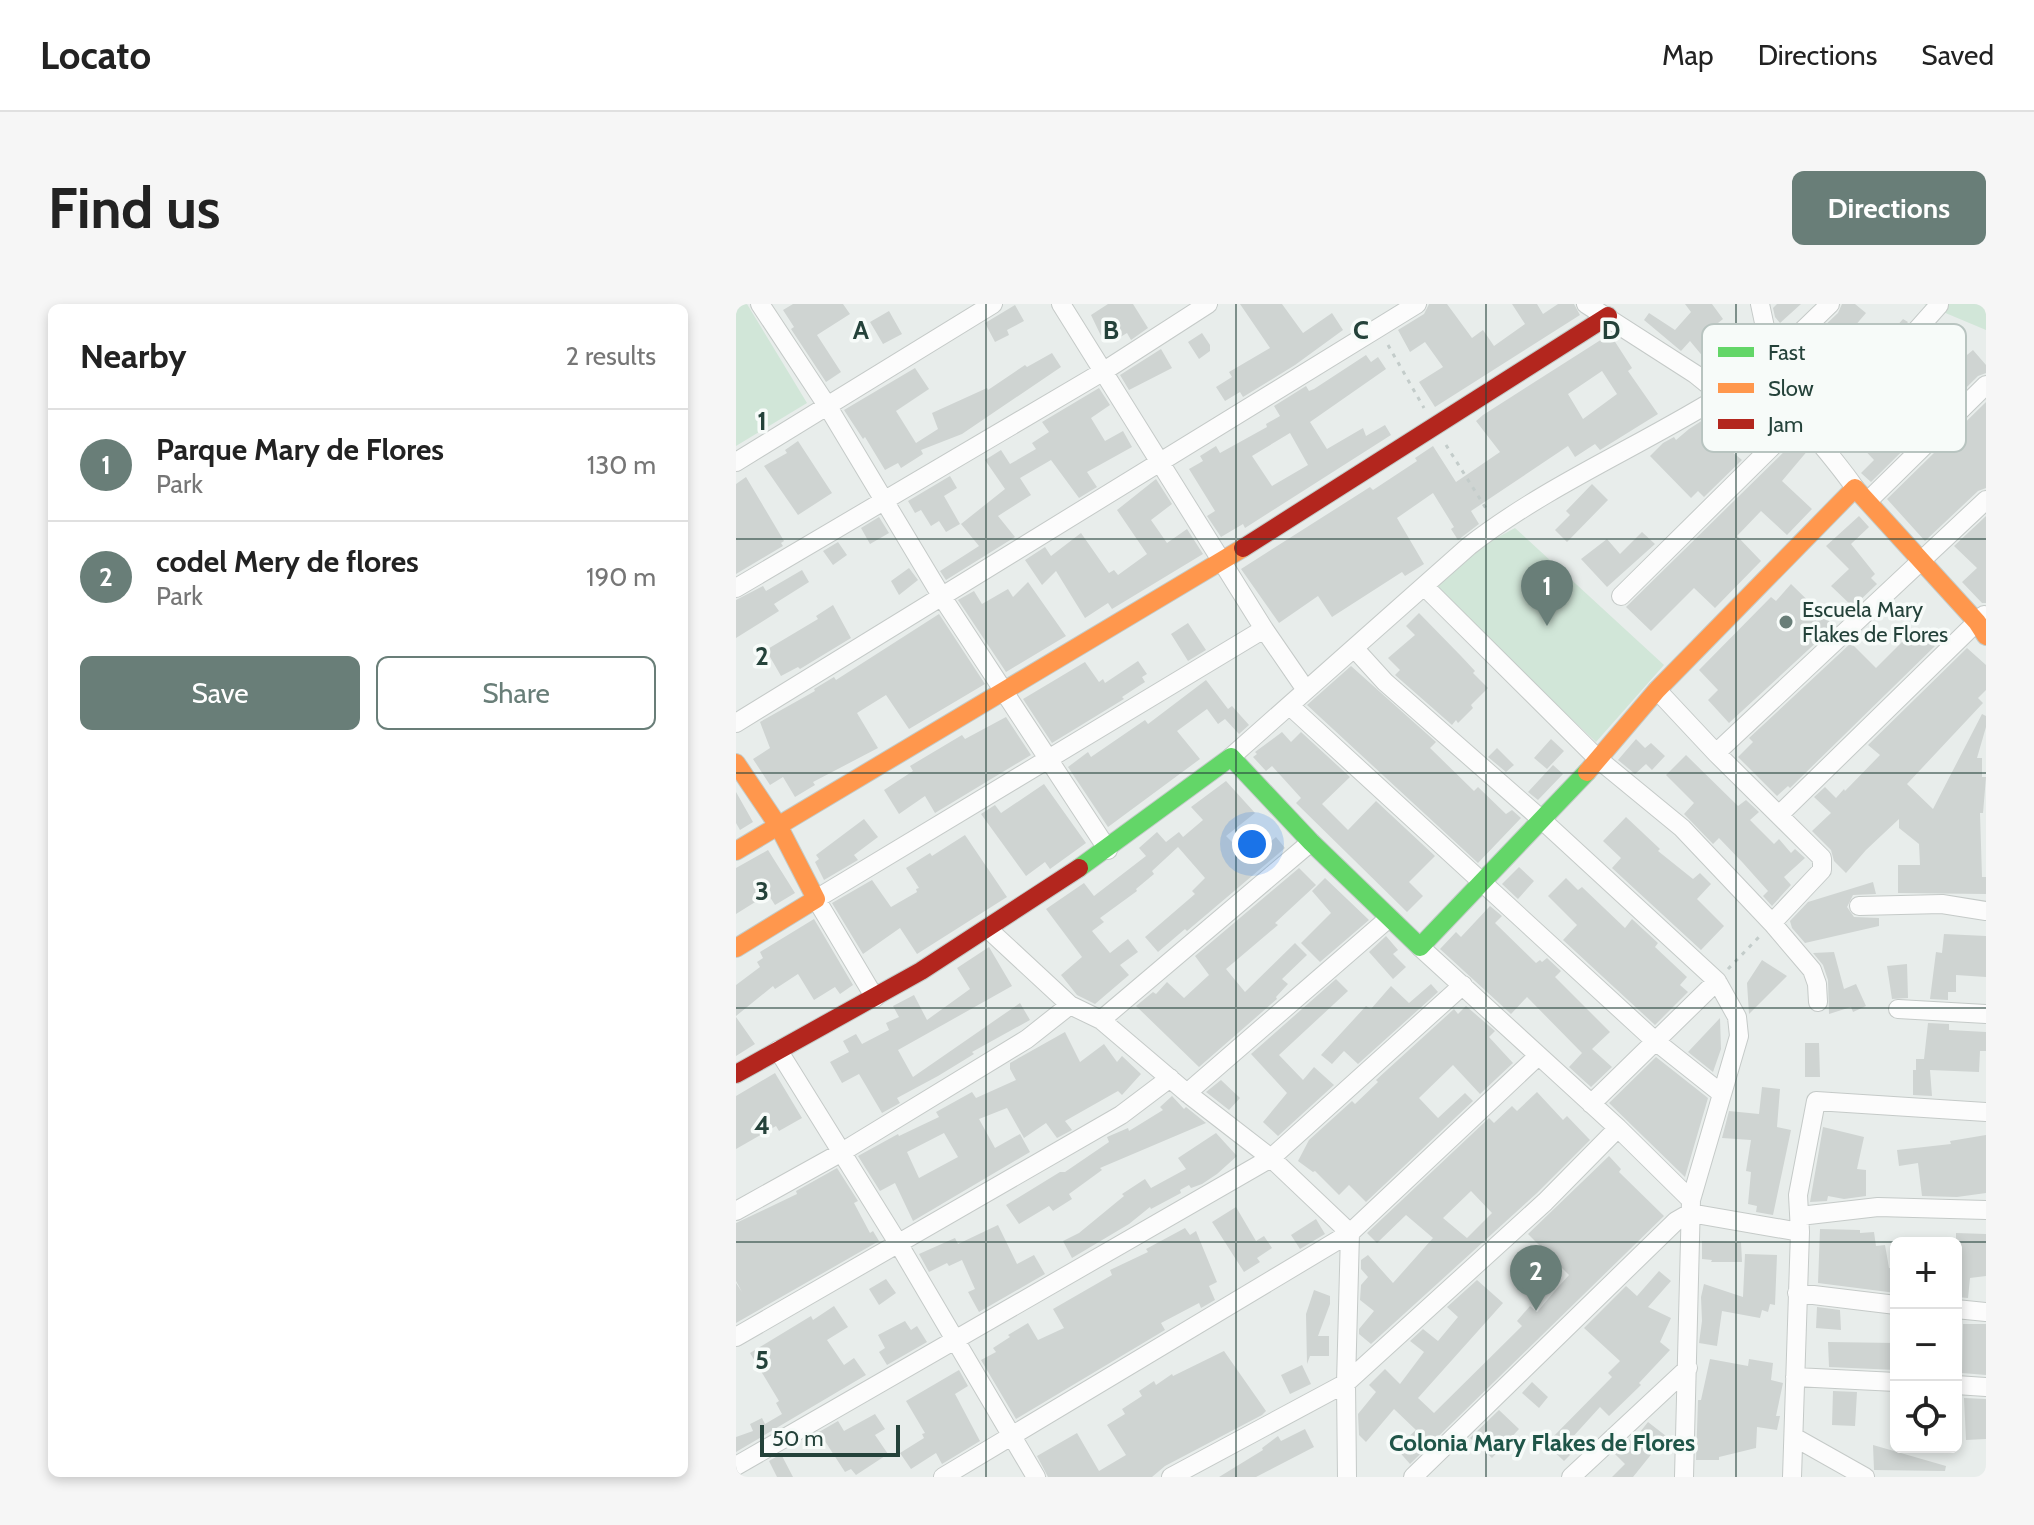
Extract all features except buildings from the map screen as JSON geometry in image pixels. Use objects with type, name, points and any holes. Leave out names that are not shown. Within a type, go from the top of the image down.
[{"type":"street","points":[[736,462],[993,304]]},
{"type":"street","points":[[1061,304],[1264,629],[1306,690]]},
{"type":"street","points":[[736,588],[1104,371],[1208,304]]},
{"type":"street","points":[[736,723],[1417,304]]},
{"type":"street","points":[[1586,304],[1702,380]]},
{"type":"street","points":[[1760,304],[1764,324]]},
{"type":"street","points":[[1810,324],[1830,304]]},
{"type":"street","points":[[1922,324],[1939,305]]},
{"type":"street","points":[[768,307],[942,597],[1108,850]]},
{"type":"street","points":[[736,851],[1223,561],[1608,316]]},
{"type":"street","points":[[1966,403],[1986,385]]},
{"type":"street","points":[[736,1074],[875,998],[1108,850],[1231,757],[1497,524],[1702,406]]},
{"type":"street","points":[[1621,596],[1767,452]]},
{"type":"street","points":[[1780,814],[1983,624],[1861,495],[1828,452]]},
{"type":"street","points":[[1420,947],[1598,759],[1657,690],[1910,452]]},
{"type":"street","points":[[1716,753],[1986,500]]},
{"type":"street","points":[[1424,586],[1598,759],[1682,828],[1772,923],[1812,970],[1818,1002]]},
{"type":"street","points":[[736,948],[1264,629]]},
{"type":"street","points":[[1355,649],[1385,682],[1541,819],[1717,981],[1737,1017],[1739,1036],[1691,1207],[1684,1477]]},
{"type":"street","points":[[1657,690],[1822,858],[1822,870],[1772,923]]},
{"type":"street","points":[[1290,706],[1479,883],[1654,1040],[1722,1094]]},
{"type":"street","points":[[1231,757],[1311,842],[1389,918],[1618,1128],[1691,1207],[1800,1224],[1878,1207],[1986,1210]]},
{"type":"street","points":[[736,763],[779,827],[816,899],[875,998]]},
{"type":"street","points":[[1101,1020],[1311,842]]},
{"type":"street","points":[[1859,906],[1942,904],[1986,911]]},
{"type":"street","points":[[1187,1093],[1389,918]]},
{"type":"street","points":[[988,929],[1070,1005],[1101,1020],[1187,1093],[1271,1158],[1350,1233],[1347,1477]]},
{"type":"street","points":[[1591,1104],[1717,981]]},
{"type":"street","points":[[739,1468],[1271,1158],[1463,985]]},
{"type":"street","points":[[736,1211],[842,1152],[1027,1039],[1070,1005]]},
{"type":"street","points":[[1898,1009],[1986,1014]]},
{"type":"street","points":[[778,1050],[898,1243],[1036,1477]]},
{"type":"street","points":[[943,1477],[1350,1233],[1538,1056]]},
{"type":"street","points":[[736,1337],[1121,1115],[1170,1078]]},
{"type":"street","points":[[1792,1477],[1800,1224],[1798,1195],[1816,1101],[1986,1112]]},
{"type":"street","points":[[1171,1477],[1346,1383],[1545,1202],[1618,1128]]},
{"type":"street","points":[[1413,1477],[1691,1207]]},
{"type":"street","points":[[1797,1293],[1890,1304]]},
{"type":"street","points":[[1962,1310],[1986,1312]]},
{"type":"street","points":[[1571,1477],[1688,1368]]},
{"type":"street","points":[[1795,1377],[1890,1382]]},
{"type":"street","points":[[1962,1385],[1986,1387]]},
{"type":"street","points":[[1794,1437],[1865,1477]]},
{"type":"path","points":[[1378,328],[1435,428],[1497,524]]},
{"type":"path","points":[[1717,981],[1772,923]]},
{"type":"green space","points":[[736,304],[747,304],[807,403],[736,446]]},
{"type":"green space","points":[[1924,304],[1986,304],[1986,330]]},
{"type":"green space","points":[[1515,528],[1664,665],[1596,742],[1432,587],[1476,549]]},
{"type":"traffic: fast","points":[[1079,868],[1231,757],[1311,842],[1420,947],[1587,772]]},
{"type":"traffic: slow","points":[[1587,772],[1657,690],[1855,488],[1977,622],[1986,636]]},
{"type":"traffic: slow","points":[[736,851],[1243,548]]},
{"type":"traffic: slow","points":[[736,763],[779,827],[816,899],[736,948]]},
{"type":"traffic: jam","points":[[1243,548],[1608,316]]},
{"type":"traffic: jam","points":[[736,1074],[921,971],[1079,868]]},
{"type":"place","name":"Escuela Mary Flakes de Flores","points":[[1786,622]]},
{"type":"place","name":"Parque Mary de Flores","points":[[1547,626]]},
{"type":"place","name":"codel Mery de flores","points":[[1536,1311]]},
{"type":"district","name":"Colonia Mary Flakes de Flores","points":[[1542,1443]]}]
